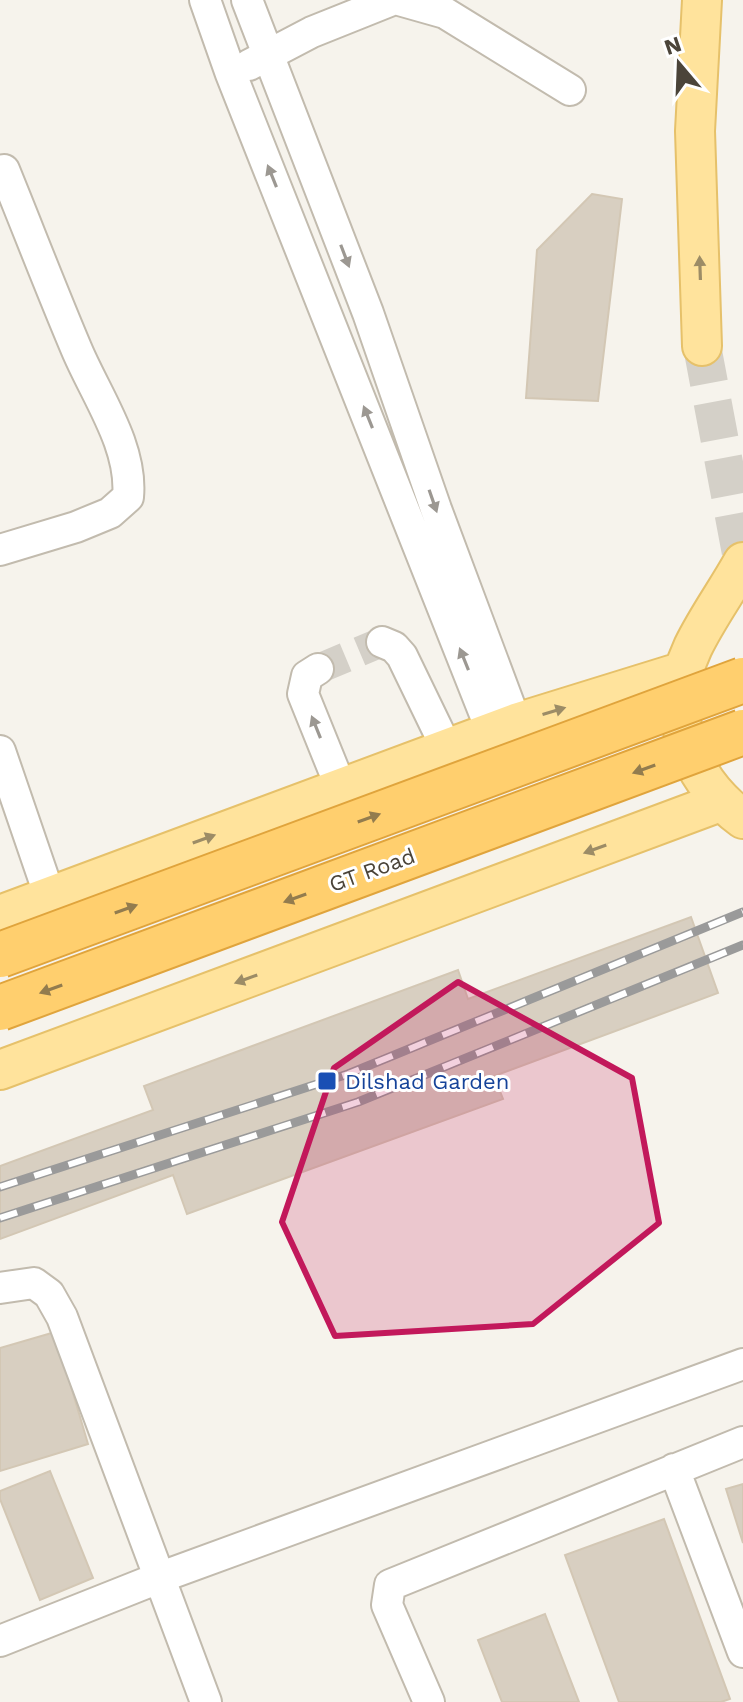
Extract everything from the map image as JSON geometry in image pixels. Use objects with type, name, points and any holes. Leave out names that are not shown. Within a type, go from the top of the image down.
[{"type":"highway","points":[[0,955],[743,680]]},
{"type":"highway","name":"GT Road","points":[[0,1008],[743,732]]},
{"type":"main road","points":[[702,0],[695,131],[702,346]]},
{"type":"main road","points":[[0,1070],[732,811],[707,787],[688,751],[680,711],[684,671],[692,648],[730,598],[743,562]]},
{"type":"main road","points":[[0,915],[504,727],[684,671]]},
{"type":"street","points":[[205,0],[231,74],[504,727]]},
{"type":"street","points":[[247,0],[368,313],[504,727]]},
{"type":"street","points":[[231,74],[312,32],[392,0]]},
{"type":"street","points":[[399,0],[445,13],[570,90]]},
{"type":"street","points":[[0,550],[110,513],[128,497],[130,477],[120,445],[4,170]]},
{"type":"street","points":[[382,642],[394,647],[402,656],[447,749]]},
{"type":"street","points":[[318,669],[307,676],[303,694],[341,788]]},
{"type":"street","points":[[0,751],[50,897]]},
{"type":"street","points":[[0,1288],[34,1283],[49,1294],[62,1317],[206,1702]]},
{"type":"street","points":[[0,1641],[161,1577],[743,1364]]},
{"type":"street","points":[[429,1702],[387,1605],[390,1585],[743,1442]]},
{"type":"street","points":[[674,1469],[743,1652]]},
{"type":"highlighted area","points":[[458,982],[632,1078],[659,1223],[533,1324],[335,1336],[282,1222],[334,1068]]},
{"type":"building","points":[[592,194],[622,199],[598,401],[526,398],[537,250]]},
{"type":"building","name":"Dilshad Garden","points":[[691,917],[718,993],[494,1076],[503,1099],[187,1214],[173,1175],[0,1239],[0,1166],[153,1110],[144,1086],[458,970],[468,999]]},
{"type":"building","points":[[55,1332],[88,1444],[0,1471],[0,1348]]},
{"type":"building","points":[[50,1471],[93,1578],[40,1600],[0,1499],[0,1491]]},
{"type":"building","points":[[743,1484],[743,1543],[726,1489]]},
{"type":"building","points":[[664,1519],[730,1699],[721,1702],[619,1702],[565,1555]]},
{"type":"building","points":[[545,1614],[579,1702],[502,1702],[478,1640]]},
{"type":"tunnel","points":[[702,346],[743,564]]},
{"type":"tunnel","points":[[318,669],[382,642]]},
{"type":"railway","points":[[0,1187],[348,1074],[743,912]]},
{"type":"railway","points":[[0,1218],[358,1102],[743,945]]},
{"type":"place","name":"Dilshad Garden","points":[[327,1081]]}]
